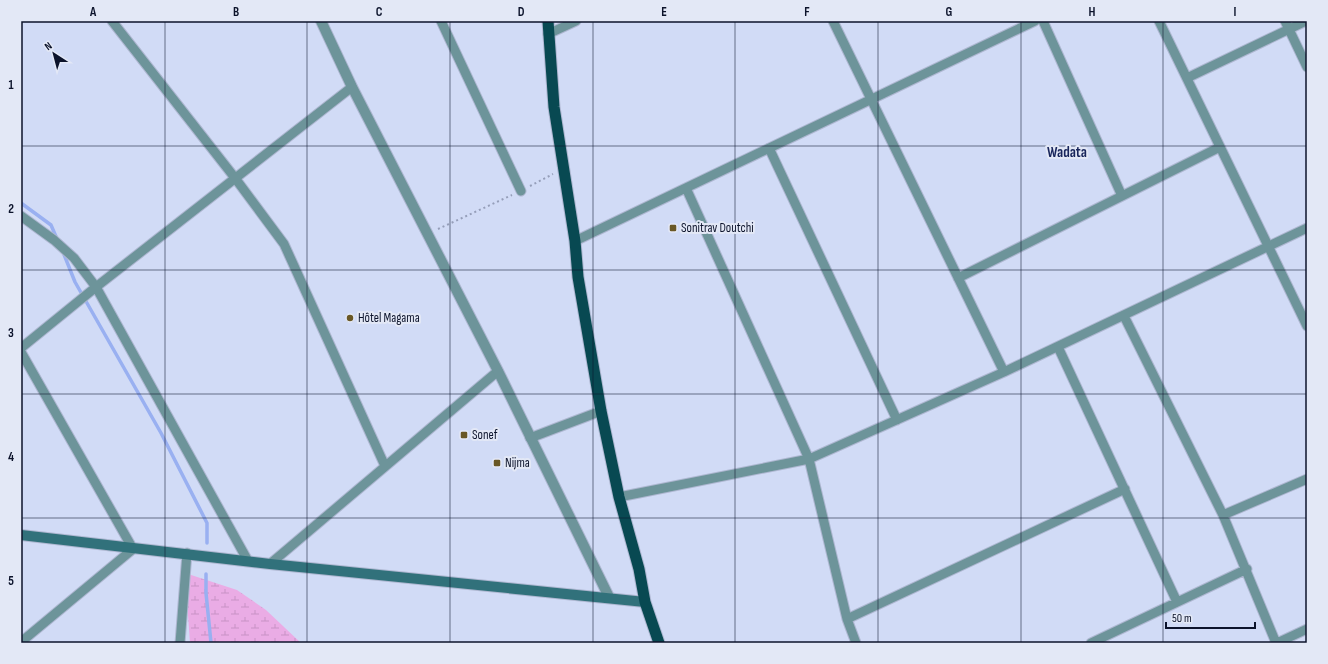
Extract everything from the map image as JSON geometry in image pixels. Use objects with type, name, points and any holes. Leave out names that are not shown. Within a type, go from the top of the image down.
[{"type":"highway","points":[[548,21],[554,107],[575,241],[578,277],[601,410],[619,497],[639,569],[644,602],[659,643]]},
{"type":"main road","points":[[21,535],[133,549],[186,553],[270,564],[609,597],[644,602]]},
{"type":"street","points":[[112,21],[235,178],[284,244],[385,466]]},
{"type":"street","points":[[321,21],[352,87],[498,372],[609,597]]},
{"type":"street","points":[[441,21],[521,191]]},
{"type":"street","points":[[548,34],[576,21]]},
{"type":"street","points":[[833,21],[1004,372]]},
{"type":"street","points":[[575,241],[1035,21]]},
{"type":"street","points":[[1044,21],[1122,196]]},
{"type":"street","points":[[1159,21],[1307,326]]},
{"type":"street","points":[[1187,78],[1287,25],[1306,21]]},
{"type":"street","points":[[1287,25],[1307,67]]},
{"type":"street","points":[[21,348],[96,287],[352,87]]},
{"type":"street","points":[[958,278],[1220,147]]},
{"type":"street","points":[[769,148],[896,420]]},
{"type":"street","points":[[686,188],[809,459],[847,619],[856,643]]},
{"type":"street","points":[[21,216],[54,240],[74,258],[96,287],[248,561]]},
{"type":"street","points":[[619,497],[809,459],[1058,347],[1307,228]]},
{"type":"street","points":[[1124,316],[1223,514],[1277,643],[1307,629]]},
{"type":"street","points":[[1058,347],[1177,602]]},
{"type":"street","points":[[21,352],[133,549],[21,642]]},
{"type":"street","points":[[270,564],[498,372]]},
{"type":"street","points":[[530,438],[601,410]]},
{"type":"street","points":[[1223,514],[1307,479]]},
{"type":"street","points":[[847,619],[1125,489]]},
{"type":"street","points":[[180,643],[186,553]]},
{"type":"street","points":[[1091,643],[1247,569]]},
{"type":"path","points":[[427,234],[521,191],[563,168]]},
{"type":"green space","points":[[185,573],[237,590],[266,610],[301,643],[190,643]]},
{"type":"waterway","points":[[21,203],[51,225],[57,239]]},
{"type":"waterway","points":[[63,252],[75,282],[161,433],[207,523],[207,543]]},
{"type":"waterway","points":[[206,574],[206,593],[211,643]]},
{"type":"place","name":"Sonitrav Doutchi","points":[[673,228]]},
{"type":"place","name":"Hôtel Magama","points":[[350,318]]},
{"type":"place","name":"Sonef","points":[[464,435]]},
{"type":"place","name":"Nijma","points":[[497,463]]},
{"type":"district","name":"Wadata","points":[[1067,152]]}]
